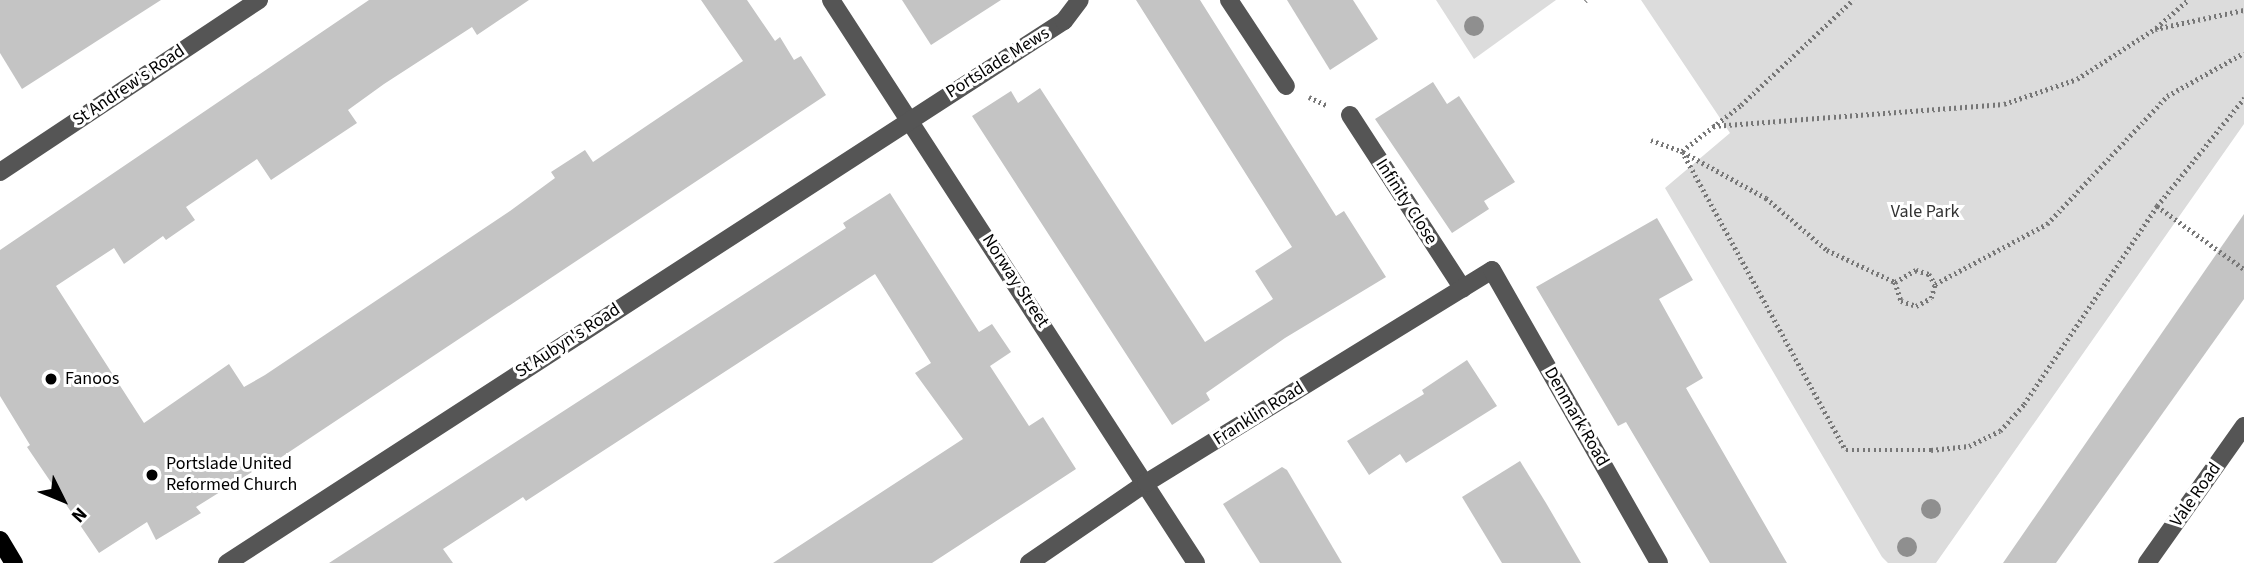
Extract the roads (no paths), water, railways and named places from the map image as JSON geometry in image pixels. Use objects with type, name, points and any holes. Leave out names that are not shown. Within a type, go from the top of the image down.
[{"type":"main road","points":[[0,540],[14,563]]},
{"type":"street","name":"St Andrew's Road","points":[[0,172],[259,0]]},
{"type":"street","name":"Norway Street","points":[[831,0],[1196,563]]},
{"type":"street","name":"Portslade Mews","points":[[909,119],[1064,21],[1080,0]]},
{"type":"street","points":[[1229,0],[1286,86]]},
{"type":"street","name":"Infinity Close","points":[[1350,115],[1463,289]]},
{"type":"street","name":"St Aubyn's Road","points":[[227,563],[909,119]]},
{"type":"street","name":"Franklin Road","points":[[1029,563],[1146,483],[1492,270]]},
{"type":"street","name":"Denmark Road","points":[[1492,270],[1659,563]]},
{"type":"street","name":"Vale Road","points":[[2147,563],[2244,426]]},
{"type":"place","name":"Fanoos","points":[[51,379]]},
{"type":"place","name":"Portslade United Reformed Church","points":[[152,475]]},
{"type":"park label","name":"Vale Park","points":[[1925,212]]}]
